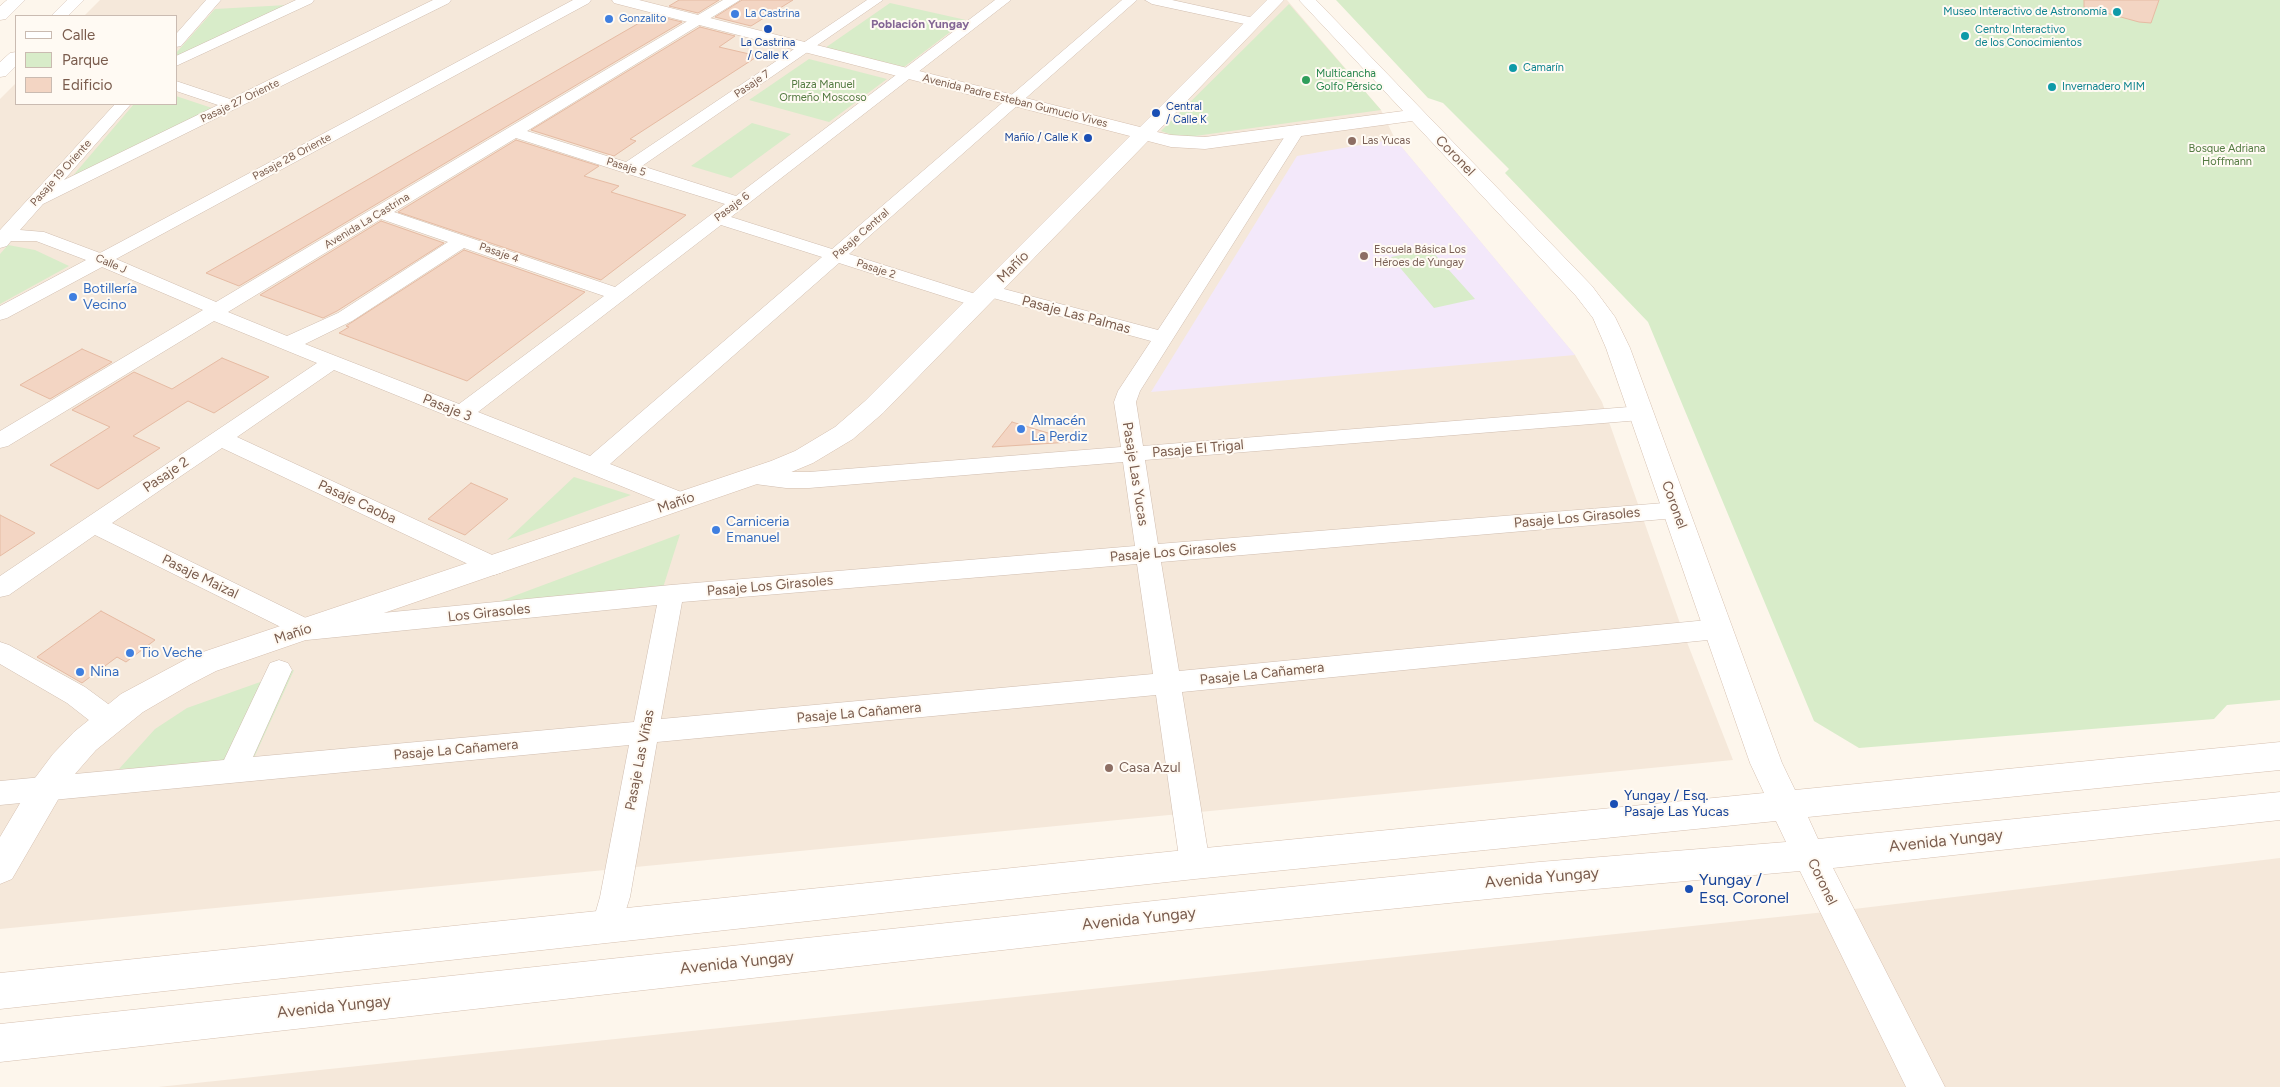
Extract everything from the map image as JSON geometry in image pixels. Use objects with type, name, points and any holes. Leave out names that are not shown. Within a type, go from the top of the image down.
[{"type":"street","points":[[0,15],[17,0]]},
{"type":"street","points":[[60,15],[76,0]]},
{"type":"street","points":[[178,41],[214,0]]},
{"type":"street","points":[[178,61],[307,0]]},
{"type":"street","name":"Pasaje 27 Oriente","points":[[36,201],[444,0]]},
{"type":"street","name":"Pasaje 28 Oriente","points":[[0,314],[584,0]]},
{"type":"street","name":"Avenida Padre Esteban Gumucio Vives","points":[[620,0],[1171,141],[1194,143],[1416,115]]},
{"type":"street","name":"Avenida La Castrina","points":[[0,442],[733,0]]},
{"type":"street","name":"Pasaje 7","points":[[628,168],[876,0]]},
{"type":"street","name":"Pasaje 6","points":[[461,414],[1004,0]]},
{"type":"street","name":"Pasaje Central","points":[[592,467],[1130,0]]},
{"type":"street","points":[[1152,0],[1254,22]]},
{"type":"street","name":"Mañío","points":[[0,868],[47,788],[70,758],[109,720],[139,698],[180,674],[755,476],[804,457],[844,433],[860,420],[1276,0]]},
{"type":"street","name":"Coronel","points":[[1307,0],[1595,303],[1612,332],[1766,763],[1808,855],[1926,1087]]},
{"type":"street","points":[[0,72],[15,58]]},
{"type":"street","points":[[178,87],[232,105]]},
{"type":"street","name":"Pasaje 19 Oriente","points":[[2,237],[122,105]]},
{"type":"street","name":"Pasaje Las Yucas","points":[[1195,864],[1125,408],[1126,396],[1297,130]]},
{"type":"street","name":"Pasaje 5","points":[[514,132],[738,202]]},
{"type":"street","name":"Pasaje 4","points":[[380,213],[618,294]]},
{"type":"street","name":"Pasaje 2","points":[[717,218],[836,256],[983,296]]},
{"type":"street","name":"Calle J","points":[[2,237],[23,235],[52,239],[207,304],[216,312]]},
{"type":"street","points":[[288,344],[344,317],[462,241]]},
{"type":"street","name":"Pasaje Las Palmas","points":[[983,296],[1162,338]]},
{"type":"street","name":"Pasaje 3","points":[[216,312],[223,318],[681,501]]},
{"type":"street","name":"Pasaje 2","points":[[0,588],[332,362]]},
{"type":"street","name":"Pasaje El Trigal","points":[[755,476],[786,480],[809,480],[1641,413]]},
{"type":"street","name":"Pasaje Caoba","points":[[220,438],[494,566]]},
{"type":"street","name":"Pasaje Los Girasoles","points":[[671,594],[1676,510]]},
{"type":"street","name":"Pasaje Maizal","points":[[94,524],[307,630]]},
{"type":"street","name":"Los Girasoles","points":[[307,630],[671,594]]},
{"type":"street","name":"Pasaje Las Viñas","points":[[607,926],[615,896],[671,594]]},
{"type":"street","name":"Pasaje La Cañamera","points":[[0,793],[646,733],[1718,629]]},
{"type":"street","points":[[0,652],[76,696],[109,720]]},
{"type":"street","points":[[232,771],[279,670]]},
{"type":"street","points":[[0,991],[1195,864],[2280,756]]},
{"type":"street","name":"Avenida Yungay","points":[[0,1043],[1210,911],[1539,878],[1808,855],[2280,806]]},
{"type":"shaded area","points":[[100,0],[1287,0],[1381,110],[1395,139],[1575,355],[1602,402],[1683,632],[1733,760],[0,929],[0,99],[15,84],[15,105],[178,105],[178,15],[85,15]]},
{"type":"shaded area","name":"Escuela Básica Los Héroes de Yungay","points":[[1395,139],[1575,355],[1151,392],[1297,156]]},
{"type":"shaded area","points":[[2280,858],[2280,1087],[158,1087],[1854,909]]},
{"type":"green space","name":"Bosque Adriana Hoffmann","points":[[1336,0],[2280,0],[2280,700],[2227,705],[2214,719],[1859,748],[1814,721],[1648,322],[1505,173],[1509,169],[1443,103],[1428,98]]},
{"type":"green space","name":"Plaza Manuel Ormeño Moscoso","points":[[890,3],[966,20],[904,67],[825,48]]},
{"type":"green space","points":[[1289,4],[1381,110],[1181,138],[1161,131]]},
{"type":"green space","points":[[287,5],[178,57],[178,51],[215,9]]},
{"type":"green space","name":"Plaza Manuel Ormeño Moscoso","points":[[809,59],[887,79],[829,122],[749,100]]},
{"type":"green space","points":[[178,97],[215,109],[71,178],[133,105],[178,105]]},
{"type":"green space","points":[[752,123],[791,134],[731,178],[691,166]]},
{"type":"green space","points":[[8,245],[35,250],[69,266],[0,304],[0,254]]},
{"type":"green space","points":[[1430,249],[1475,299],[1434,308],[1391,257]]},
{"type":"green space","points":[[574,477],[631,495],[507,540]]},
{"type":"green space","points":[[680,534],[661,594],[471,612]]},
{"type":"green space","points":[[294,670],[252,762],[119,769],[155,729],[187,708]]},
{"type":"building","points":[[679,0],[719,0],[698,13],[669,6]]},
{"type":"building","points":[[742,0],[793,0],[751,26],[715,17]]},
{"type":"building","name":"Museo Interactivo de Astronomía","points":[[2084,0],[2159,0],[2151,23],[2139,22],[2084,7]]},
{"type":"building","points":[[653,15],[682,22],[239,286],[206,273]]},
{"type":"building","points":[[700,27],[735,36],[719,47],[758,56],[630,139],[636,141],[614,156],[531,130]]},
{"type":"building","points":[[516,140],[599,166],[584,176],[619,186],[611,192],[686,215],[601,280],[398,212]]},
{"type":"building","points":[[381,221],[444,243],[323,318],[260,295]]},
{"type":"building","points":[[464,250],[585,292],[467,381],[339,333],[349,327],[346,326]]},
{"type":"building","points":[[82,349],[112,362],[50,399],[20,385]]},
{"type":"building","points":[[222,358],[269,377],[214,413],[188,401],[133,436],[160,448],[98,489],[50,465],[110,427],[72,410],[134,372],[172,389]]},
{"type":"building","name":"Almacén La Perdiz","points":[[1012,422],[1071,440],[1071,442],[992,447]]},
{"type":"building","points":[[471,483],[508,499],[465,535],[428,519]]},
{"type":"building","points":[[0,515],[35,533],[0,556]]},
{"type":"building","points":[[101,611],[155,640],[126,662],[117,657],[82,683],[37,657]]},
{"type":"place","name":"Museo Interactivo de Astronomía","points":[[2117,12]]},
{"type":"place","name":"La Castrina","points":[[735,14]]},
{"type":"place","name":"Gonzalito","points":[[609,19]]},
{"type":"place","name":"La Castrina / Calle K","points":[[768,29]]},
{"type":"place","name":"Centro Interactivo de los Conocimientos","points":[[1965,36]]},
{"type":"place","name":"Camarín","points":[[1513,68]]},
{"type":"place","name":"Multicancha Golfo Pérsico","points":[[1306,80]]},
{"type":"place","name":"Invernadero MIM","points":[[2052,87]]},
{"type":"place","name":"Central / Calle K","points":[[1156,113]]},
{"type":"place","name":"Mañío / Calle K","points":[[1088,138]]},
{"type":"place","name":"Las Yucas","points":[[1352,141]]},
{"type":"place","name":"Escuela Básica Los Héroes de Yungay","points":[[1364,256]]},
{"type":"place","name":"Botillería Vecino","points":[[73,297]]},
{"type":"place","name":"Almacén La Perdiz","points":[[1021,429]]},
{"type":"place","name":"Carniceria Emanuel","points":[[716,530]]},
{"type":"place","name":"Tio Veche","points":[[130,653]]},
{"type":"place","name":"Nina","points":[[80,672]]},
{"type":"place","name":"Casa Azul","points":[[1109,768]]},
{"type":"place","name":"Yungay / Esq. Pasaje Las Yucas","points":[[1614,804]]},
{"type":"place","name":"Yungay / Esq. Coronel","points":[[1689,889]]},
{"type":"district","name":"Población Yungay","points":[[920,24]]}]
